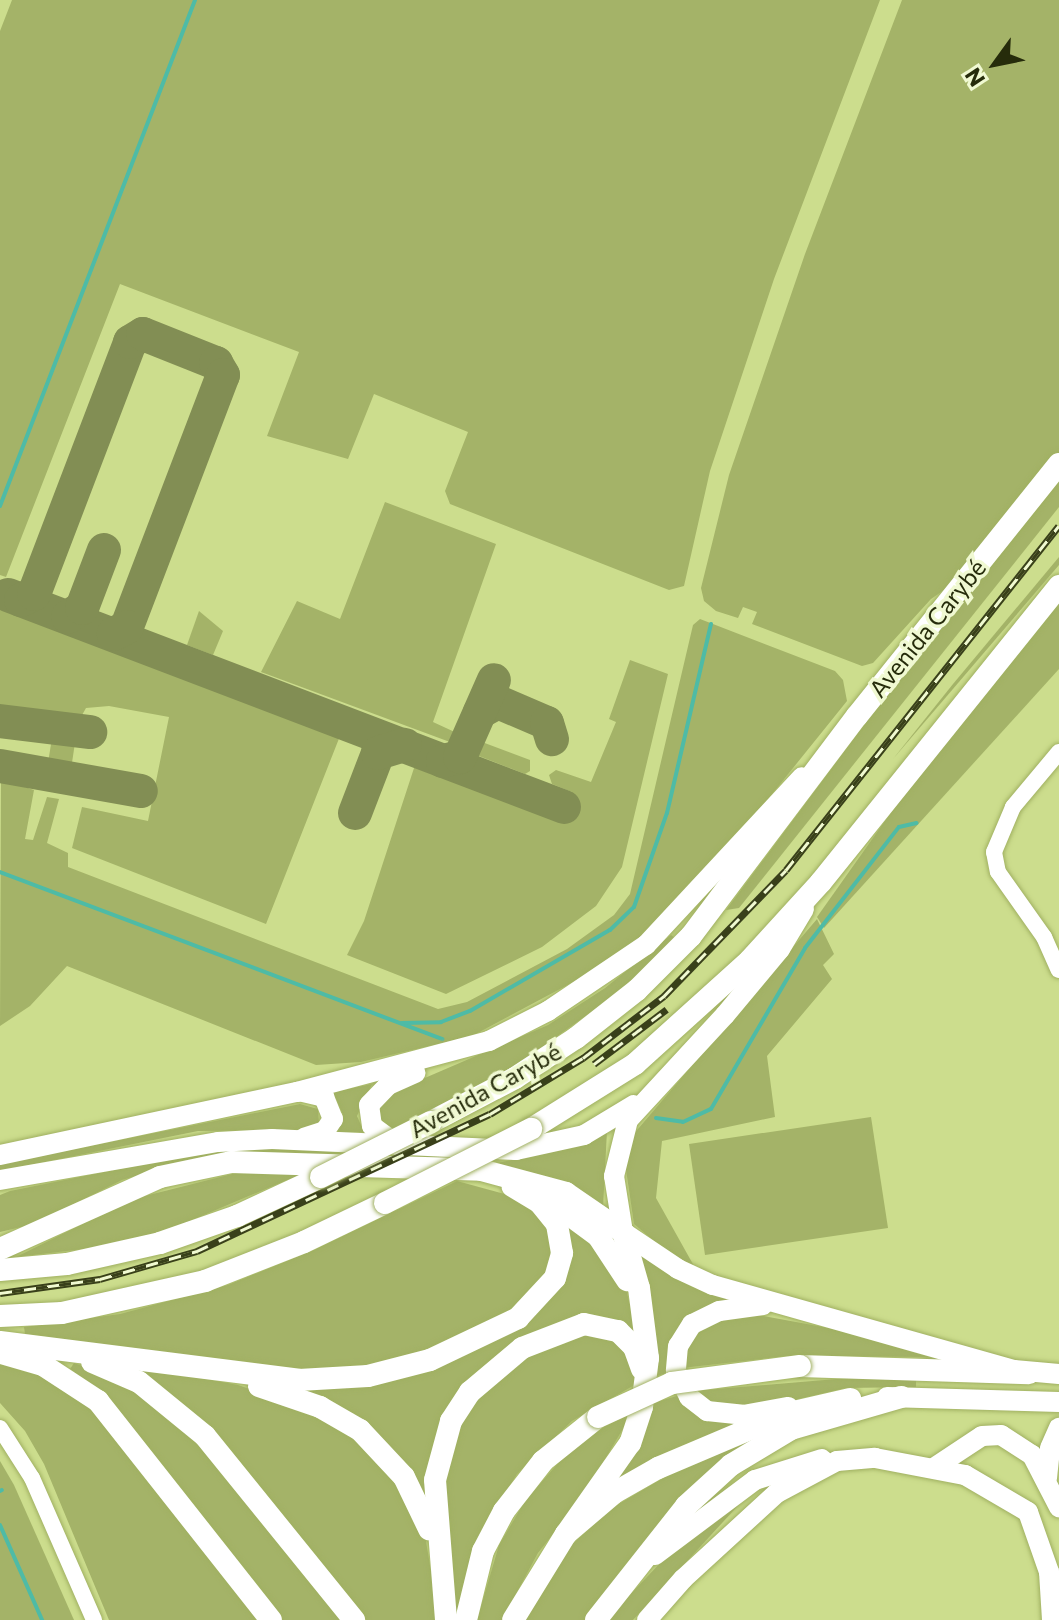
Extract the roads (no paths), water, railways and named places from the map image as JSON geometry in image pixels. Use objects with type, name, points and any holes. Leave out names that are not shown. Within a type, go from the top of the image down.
[{"type":"highway","name":"Avenida Carybé","points":[[0,1270],[67,1264],[160,1243],[237,1216],[431,1122],[542,1062],[637,990],[715,910],[834,747],[1059,464]]},
{"type":"highway","points":[[0,1316],[62,1313],[205,1281],[304,1242],[385,1203],[531,1129],[600,1089],[664,1040],[750,960],[821,882],[1059,586]]},
{"type":"highway","points":[[0,1249],[133,1187],[207,1166],[256,1160],[436,1166],[505,1174],[545,1185],[586,1204],[623,1232],[639,1288],[647,1346],[646,1390],[630,1443],[566,1534],[515,1617]]},
{"type":"highway","points":[[436,1166],[512,1186],[564,1208],[608,1247],[629,1285],[647,1346]]},
{"type":"highway","points":[[7,1346],[299,1380],[368,1376],[447,1354],[518,1318],[555,1278],[562,1243],[546,1209],[512,1186]]},
{"type":"highway","points":[[446,1620],[433,1500],[442,1444],[470,1392],[503,1359],[548,1334],[584,1324],[604,1325],[634,1347],[646,1390]]},
{"type":"highway","points":[[7,1346],[54,1370],[98,1401],[271,1620]]},
{"type":"highway","points":[[7,1346],[126,1374],[184,1416],[224,1457],[354,1620]]},
{"type":"highway","points":[[466,1620],[483,1551],[504,1511],[543,1461],[598,1417],[672,1383],[800,1366],[1029,1373]]},
{"type":"highway","points":[[208,1370],[297,1398],[360,1430],[411,1489],[439,1562]]},
{"type":"highway","points":[[596,1620],[686,1506],[750,1451],[791,1429],[901,1397]]},
{"type":"highway","points":[[566,1534],[598,1505],[658,1468],[785,1414],[850,1399]]},
{"type":"main road","points":[[401,1145],[372,1126],[367,1113],[374,1097],[400,1079],[489,1041],[572,997],[646,945],[769,809],[834,747]]},
{"type":"main road","points":[[821,882],[780,949],[628,1120],[618,1145],[614,1193],[623,1232],[694,1277],[775,1304],[1029,1373],[1059,1374]]},
{"type":"main road","points":[[0,1155],[297,1092],[489,1041]]},
{"type":"main road","points":[[0,1182],[218,1142],[292,1140],[492,1151],[560,1143],[602,1126],[662,1082]]},
{"type":"main road","points":[[292,1140],[319,1135],[333,1119],[324,1097],[297,1092]]},
{"type":"main road","points":[[0,1241],[52,1227]]},
{"type":"main road","points":[[775,1304],[719,1311],[686,1330],[675,1363],[689,1397],[707,1411],[727,1416],[850,1399],[901,1397],[1059,1402]]},
{"type":"main road","points":[[1047,1478],[1050,1448],[1059,1428]]},
{"type":"main road","points":[[935,1467],[991,1434],[1013,1439],[1032,1455],[1047,1478],[1059,1507]]},
{"type":"main road","points":[[974,1442],[972,1465],[984,1483]]},
{"type":"main road","points":[[632,1578],[689,1526],[767,1473],[805,1461],[863,1458],[935,1467],[984,1483],[1028,1512],[1054,1574],[1054,1613]]},
{"type":"main road","points":[[647,1620],[683,1579],[777,1493],[819,1468],[863,1458]]},
{"type":"street","points":[[1059,752],[1013,807],[994,852],[998,872],[1044,937],[1059,970]]},
{"type":"street","points":[[0,1428],[32,1478],[94,1620]]},
{"type":"waterway","points":[[0,506],[195,0]]},
{"type":"waterway","points":[[402,1023],[441,1022],[470,1011],[610,930],[634,907],[667,813],[711,624]]},
{"type":"waterway","points":[[656,1118],[683,1122],[711,1109],[805,948],[899,827],[917,823]]},
{"type":"waterway","points":[[0,872],[443,1039]]},
{"type":"waterway","points":[[0,1525],[42,1620]]},
{"type":"railway","points":[[0,1293],[100,1279],[197,1251],[490,1114],[583,1058],[664,996],[786,870],[1059,526]]},
{"type":"railway","points":[[594,1064],[667,1009]]}]
